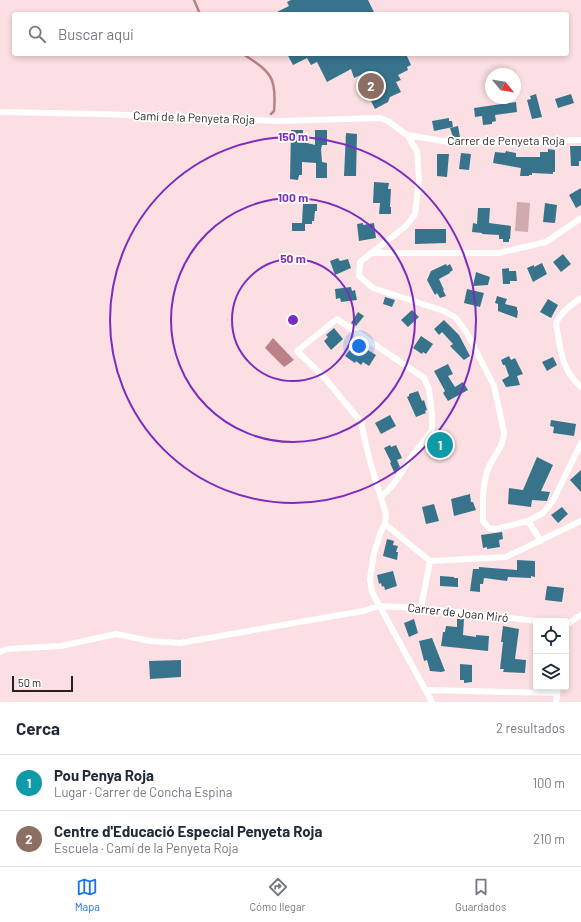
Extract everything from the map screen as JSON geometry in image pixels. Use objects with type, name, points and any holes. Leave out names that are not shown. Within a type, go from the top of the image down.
[{"type":"street","name":"Camí de la Penyeta Roja","points":[[0,112],[100,114],[278,121],[380,118],[388,120],[407,135]]},
{"type":"street","name":"Carrer de Penyeta Roja","points":[[407,135],[449,142],[581,140]]},
{"type":"street","points":[[407,135],[417,151],[419,180],[415,214],[406,226],[360,262],[359,276],[373,288],[444,311],[456,318],[467,333],[494,386],[504,432],[504,438],[489,466],[486,476],[483,500],[483,521],[489,528],[496,529],[528,520],[543,513],[553,501],[581,443]]},
{"type":"street","points":[[371,253],[499,253],[546,242],[581,218]]},
{"type":"street","points":[[581,298],[558,317],[556,323],[563,362],[574,380],[581,387]]},
{"type":"street","points":[[381,497],[393,485],[432,430],[429,389],[424,378],[337,319],[297,351],[323,376],[361,422],[369,458],[386,514],[385,524],[381,531],[374,553],[370,579],[372,592],[432,702]]},
{"type":"street","points":[[528,520],[541,540]]},
{"type":"street","points":[[385,524],[430,561],[506,557],[581,521]]},
{"type":"street","points":[[421,608],[430,561]]},
{"type":"street","name":"Carrer de Joan Miró","points":[[0,652],[7,650],[60,646],[116,634],[150,641],[180,643],[363,611],[379,606],[421,608],[533,622]]},
{"type":"street","points":[[569,624],[581,615]]},
{"type":"street","points":[[426,690],[533,690]]},
{"type":"street","points":[[556,702],[557,690]]},
{"type":"shaded area","points":[[517,202],[530,203],[528,232],[515,231]]},
{"type":"shaded area","points":[[273,338],[294,360],[284,367],[265,348]]},
{"type":"building","points":[[291,0],[368,0],[374,12],[277,12],[289,6],[287,2]]},
{"type":"building","points":[[288,56],[407,56],[411,65],[407,67],[408,70],[398,75],[401,80],[396,82],[401,92],[390,97],[388,102],[375,109],[371,101],[376,98],[363,74],[354,78],[351,69],[327,82],[317,62],[311,65],[307,58],[293,65]]},
{"type":"building","points":[[536,94],[542,117],[532,119],[527,100],[531,99],[530,96]]},
{"type":"building","points":[[571,94],[574,103],[558,108],[555,99]]},
{"type":"building","points":[[502,104],[516,104],[517,112],[495,115],[496,121],[492,122],[492,124],[483,125],[482,116],[475,117],[474,108]]},
{"type":"building","points":[[449,118],[449,121],[452,121],[453,127],[434,131],[432,121]]},
{"type":"building","points":[[458,126],[460,137],[453,137],[450,128]]},
{"type":"building","points":[[291,130],[303,130],[303,142],[315,145],[315,130],[327,130],[327,145],[322,145],[321,149],[322,162],[327,163],[327,178],[316,178],[316,163],[302,162],[302,175],[299,175],[298,180],[290,179]]},
{"type":"building","points":[[346,133],[357,134],[356,176],[344,176]]},
{"type":"building","points":[[570,146],[581,146],[581,161],[579,161],[579,166],[571,166]]},
{"type":"building","points":[[548,149],[555,150],[555,172],[553,172],[553,174],[532,173],[532,175],[529,176],[520,176],[521,168],[493,163],[495,152],[505,153],[506,151],[516,153],[516,157],[540,157],[540,152],[548,152]]},
{"type":"building","points":[[461,153],[471,154],[469,170],[459,169]]},
{"type":"building","points":[[437,154],[449,154],[447,177],[437,176]]},
{"type":"building","points":[[374,182],[389,183],[388,189],[391,189],[391,214],[379,214],[380,203],[373,203]]},
{"type":"building","points":[[581,188],[581,205],[576,208],[569,195]]},
{"type":"building","points":[[545,203],[557,205],[555,223],[543,222]]},
{"type":"building","points":[[303,204],[317,204],[317,211],[315,211],[314,221],[312,221],[312,224],[305,224],[305,231],[292,231],[292,223],[302,223]]},
{"type":"building","points":[[478,208],[490,208],[489,223],[511,226],[509,242],[503,242],[503,239],[499,239],[499,235],[472,232],[473,223],[477,224]]},
{"type":"building","points":[[363,223],[363,225],[374,223],[376,238],[359,241],[357,224]]},
{"type":"building","points":[[415,229],[446,229],[446,243],[415,244]]},
{"type":"building","points":[[563,254],[571,264],[561,272],[553,262]]},
{"type":"building","points":[[338,258],[340,261],[348,259],[351,268],[335,275],[330,261]]},
{"type":"building","points":[[542,263],[547,274],[533,282],[527,268],[534,265],[534,267]]},
{"type":"building","points":[[446,264],[447,266],[450,264],[453,270],[439,279],[446,296],[440,298],[437,293],[435,295],[427,280],[431,271]]},
{"type":"building","points":[[509,268],[509,271],[516,271],[517,281],[510,281],[510,284],[503,284],[502,269]]},
{"type":"building","points":[[476,272],[490,277],[488,285],[473,286]]},
{"type":"building","points":[[351,287],[352,291],[355,290],[357,300],[341,302],[340,298],[336,299],[335,289]]},
{"type":"building","points":[[467,289],[484,293],[480,307],[464,303]]},
{"type":"building","points":[[497,296],[507,299],[505,304],[517,307],[517,318],[498,311],[498,304],[495,303]]},
{"type":"building","points":[[385,297],[395,300],[392,307],[383,304]]},
{"type":"building","points":[[548,299],[558,305],[551,318],[540,312]]},
{"type":"building","points":[[412,310],[419,317],[408,327],[401,320]]},
{"type":"building","points":[[358,312],[364,316],[356,326],[351,323]]},
{"type":"building","points":[[444,320],[459,335],[470,356],[464,360],[450,346],[453,344],[442,332],[439,335],[434,329]]},
{"type":"building","points":[[334,328],[343,339],[331,350],[324,341],[328,337],[326,335]]},
{"type":"building","points":[[421,336],[433,344],[426,354],[423,352],[422,354],[413,348]]},
{"type":"building","points":[[358,344],[376,355],[369,366],[363,362],[361,365],[356,361],[355,363],[345,356],[350,350],[353,352]]},
{"type":"building","points":[[509,356],[511,360],[515,358],[523,374],[517,376],[520,385],[506,387],[502,380],[509,376],[505,365],[503,365],[501,360]]},
{"type":"building","points":[[553,357],[557,365],[547,371],[542,362]]},
{"type":"building","points":[[448,364],[453,374],[448,376],[455,387],[463,382],[468,390],[448,401],[443,393],[445,391],[434,371]]},
{"type":"building","points":[[418,391],[422,401],[424,400],[427,410],[425,411],[426,413],[416,417],[407,397],[409,394]]},
{"type":"building","points":[[390,415],[396,426],[381,434],[375,423]]},
{"type":"building","points":[[551,420],[576,424],[574,436],[553,433],[554,427],[550,426]]},
{"type":"building","points":[[444,439],[449,441],[441,453],[434,447]]},
{"type":"building","points":[[390,445],[391,447],[396,445],[402,458],[397,460],[400,467],[395,474],[384,448]]},
{"type":"building","points":[[537,457],[553,465],[541,491],[550,492],[547,501],[532,500],[531,507],[508,504],[509,488],[523,490]]},
{"type":"building","points":[[581,470],[581,492],[570,480]]},
{"type":"building","points":[[470,494],[471,502],[473,502],[476,510],[454,516],[451,499]]},
{"type":"building","points":[[434,504],[439,521],[426,524],[422,507]]},
{"type":"building","points":[[562,507],[568,514],[558,523],[551,515]]},
{"type":"building","points":[[502,532],[503,539],[499,540],[500,547],[487,549],[487,547],[483,548],[481,535]]},
{"type":"building","points":[[387,539],[394,541],[393,545],[398,546],[396,552],[398,552],[397,560],[383,556]]},
{"type":"building","points":[[517,560],[535,561],[535,577],[508,577],[507,581],[484,578],[483,584],[480,584],[480,592],[470,591],[473,569],[479,569],[479,567],[517,570]]},
{"type":"building","points":[[393,571],[397,586],[385,590],[381,583],[379,584],[377,575]]},
{"type":"building","points":[[440,576],[458,578],[458,587],[440,586]]},
{"type":"building","points":[[547,586],[564,588],[562,602],[545,600]]},
{"type":"building","points":[[414,619],[418,633],[409,637],[404,623]]},
{"type":"building","points":[[457,619],[464,619],[463,635],[476,637],[476,635],[489,636],[488,651],[441,646],[443,632],[445,632],[446,626],[457,627]]},
{"type":"building","points":[[503,626],[519,629],[515,659],[526,660],[525,673],[503,672],[504,669],[500,669]]},
{"type":"building","points":[[432,638],[445,671],[430,671],[427,660],[424,661],[419,641]]},
{"type":"building","points":[[181,660],[181,677],[150,679],[149,661]]},
{"type":"building","points":[[460,664],[472,665],[472,682],[464,683],[464,680],[460,680]]},
{"type":"waterway","points":[[194,0],[199,12]]},
{"type":"waterway","points":[[246,56],[260,66],[270,76],[273,83],[275,100],[274,111],[271,114]]},
{"type":"place","name":"Centre d'Educació Especial Penyeta Roja","points":[[371,86]]},
{"type":"place","name":"Pou Penya Roja","points":[[440,445]]}]
